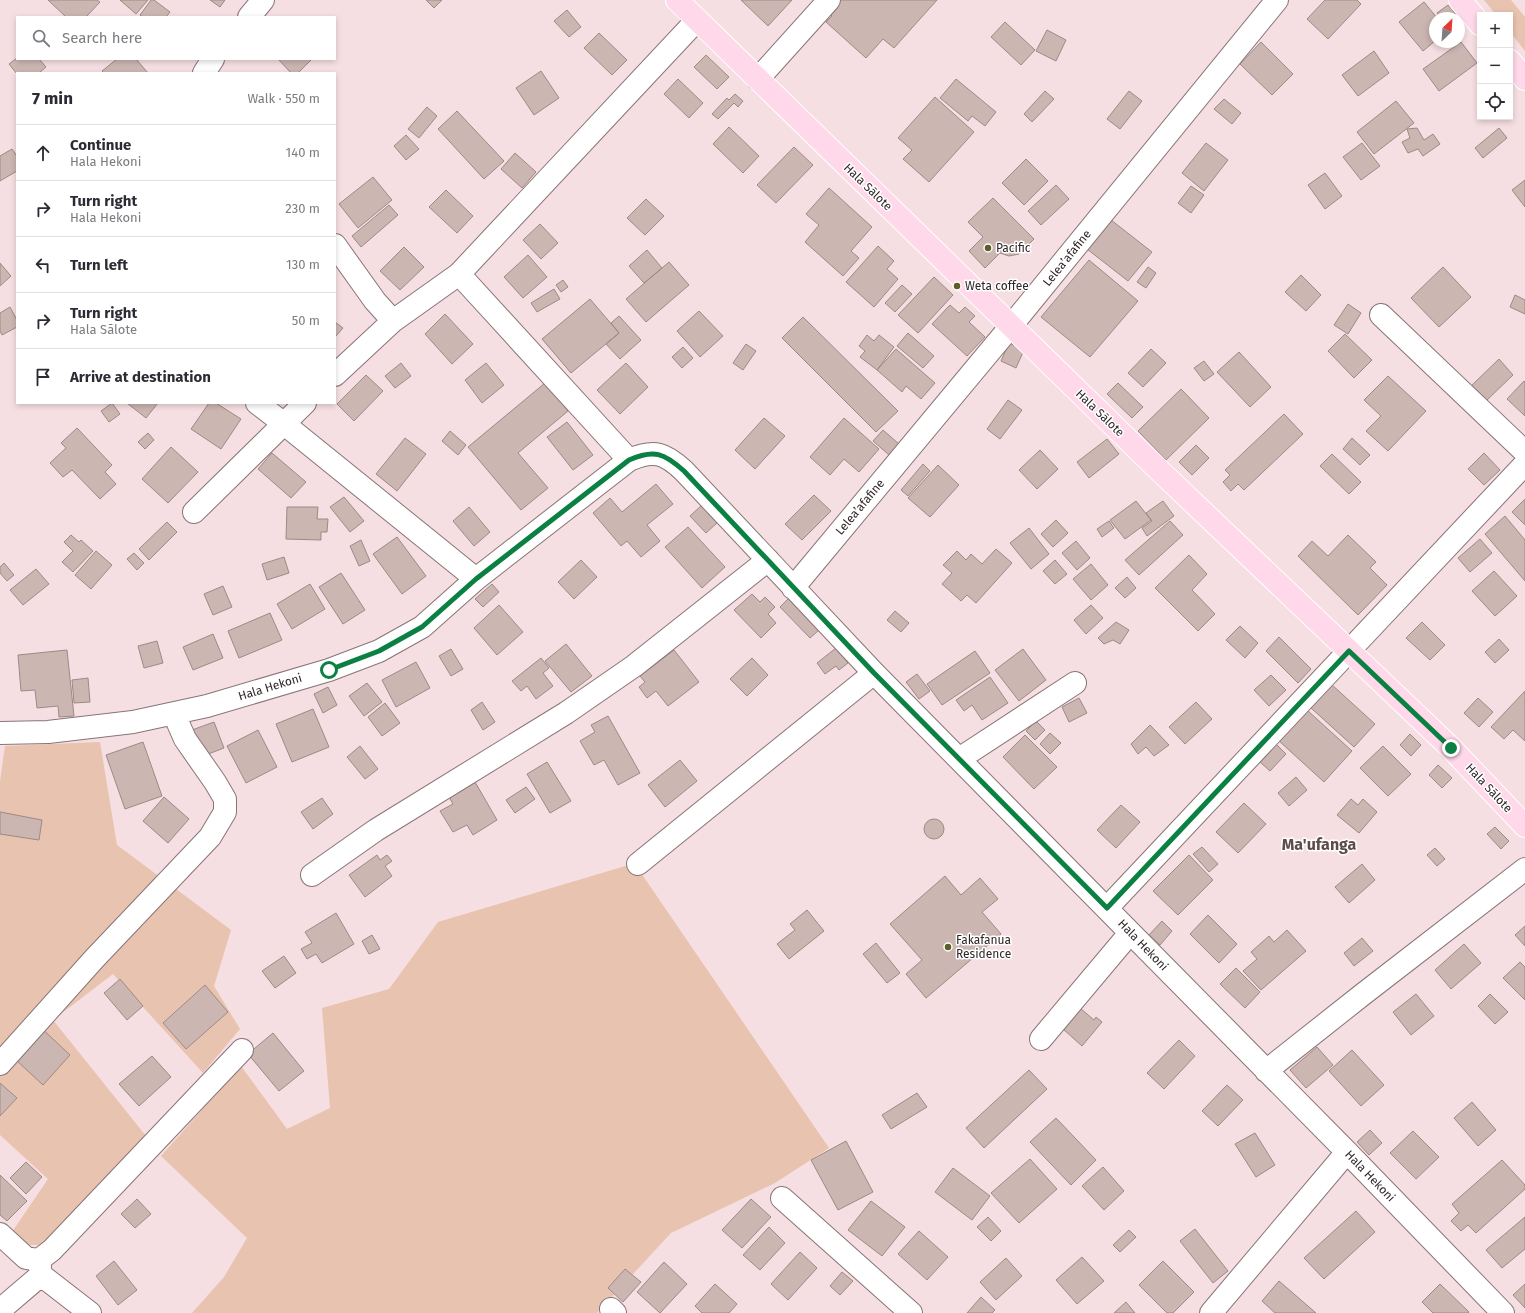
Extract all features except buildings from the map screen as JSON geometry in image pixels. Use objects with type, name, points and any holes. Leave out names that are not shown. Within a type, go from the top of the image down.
[{"type":"main road","name":"Hala Sālote","points":[[676,0],[1161,472],[1451,748],[1525,826]]},
{"type":"main road","points":[[1460,0],[1477,20]]},
{"type":"main road","points":[[1513,65],[1525,79]]},
{"type":"street","points":[[250,16],[263,0]]},
{"type":"street","points":[[758,79],[829,0]]},
{"type":"street","name":"Lelea’afafine","points":[[793,588],[1011,326],[1277,0]]},
{"type":"street","points":[[336,374],[393,321],[459,274],[697,20]]},
{"type":"street","points":[[205,72],[212,60]]},
{"type":"street","points":[[336,246],[375,301],[393,321]]},
{"type":"street","points":[[459,274],[629,460]]},
{"type":"street","points":[[1381,314],[1525,452]]},
{"type":"street","points":[[258,404],[476,579]]},
{"type":"street","points":[[194,512],[304,404]]},
{"type":"street","name":"Hala Hekoni","points":[[0,733],[48,732],[133,722],[174,714],[207,706],[329,670],[379,651],[422,627],[476,579],[629,460],[643,454],[658,454],[673,461],[684,471],[874,673],[1347,1152],[1503,1313]]},
{"type":"street","points":[[1107,908],[1525,464]]},
{"type":"street","points":[[312,875],[376,830],[566,712],[634,666],[768,560]]},
{"type":"street","points":[[638,864],[874,673]]},
{"type":"street","points":[[958,759],[1075,683]]},
{"type":"street","points":[[0,1064],[95,958],[210,837],[225,812],[225,799],[185,739],[174,714]]},
{"type":"street","points":[[1266,1071],[1525,869]]},
{"type":"street","points":[[1041,1039],[1130,933]]},
{"type":"street","points":[[0,1310],[40,1268],[52,1250],[242,1050]]},
{"type":"street","points":[[1211,1313],[1347,1152]]},
{"type":"street","points":[[782,1198],[911,1313]]},
{"type":"street","points":[[0,1234],[90,1313]]},
{"type":"shaded area","points":[[1484,0],[1511,0],[1525,17],[1525,51],[1513,36],[1513,12],[1494,12]]},
{"type":"shaded area","points":[[100,742],[117,845],[231,930],[214,986],[240,1029],[203,1073],[113,974],[53,1020],[146,1136],[42,1245],[29,1245],[12,1232],[48,1179],[0,1135],[0,781],[5,746]]},
{"type":"shaded area","points":[[632,864],[639,870],[829,1148],[775,1183],[671,1233],[597,1313],[192,1313],[224,1277],[247,1238],[161,1156],[241,1066],[287,1129],[330,1108],[322,1008],[389,989],[438,922]]},
{"type":"place","name":"Pacific","points":[[988,248]]},
{"type":"place","name":"Weta coffee","points":[[957,286]]},
{"type":"place","name":"Fakafanua Residence","points":[[948,947]]},
{"type":"district","name":"Ma'ufanga","points":[[1319,844]]},
{"type":"route","points":[[329,670],[379,651],[422,627],[476,579],[629,460],[643,454],[658,454],[673,461],[684,471],[874,673],[1107,908],[1349,651],[1451,748]]}]
